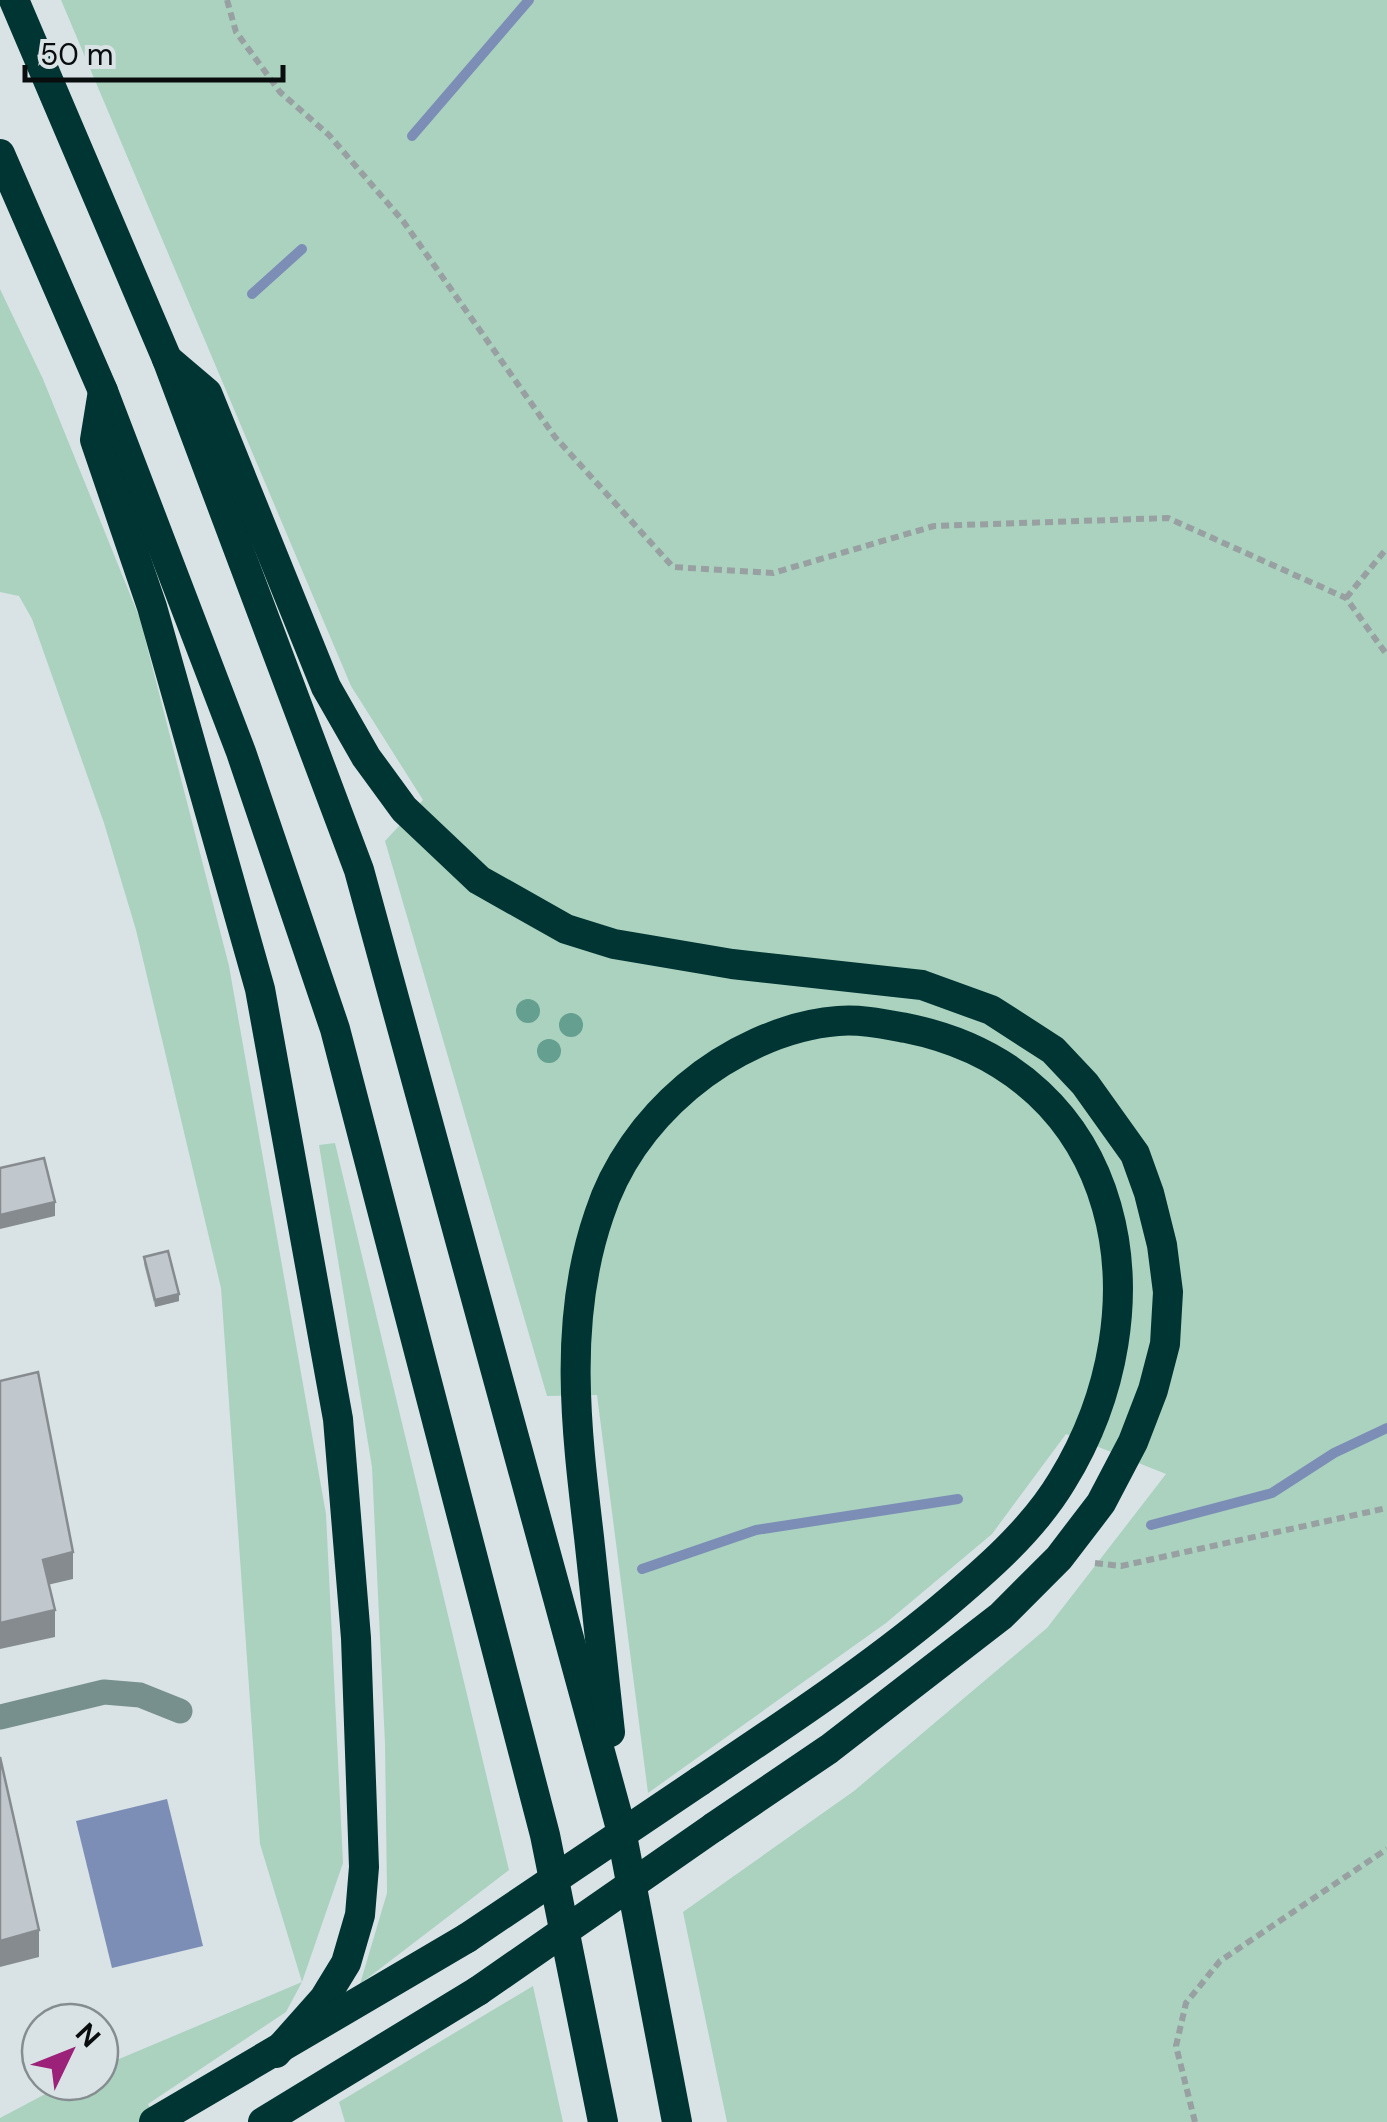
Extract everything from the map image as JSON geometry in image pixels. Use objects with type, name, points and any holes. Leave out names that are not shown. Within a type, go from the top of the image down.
[{"type":"highway","points":[[14,0],[167,359],[358,870],[620,1825],[677,2122]]},
{"type":"highway","points":[[0,154],[103,391],[241,752],[335,1029],[545,1835],[603,2122]]},
{"type":"highway","points":[[167,359],[207,393],[326,687],[366,756],[404,808],[479,880],[566,929],[614,944],[732,964],[922,986],[991,1010],[1053,1050],[1085,1084],[1134,1154],[1162,1246],[1168,1292],[1165,1344],[1153,1390],[1101,1503],[1059,1558],[1001,1616],[828,1749],[478,1991],[263,2122]]},
{"type":"highway","points":[[103,391],[95,440],[152,607],[260,989],[338,1419],[356,1638],[364,1866],[360,1915],[346,1964],[324,1999],[276,2053]]},
{"type":"highway","points":[[154,2122],[467,1938],[853,1675],[980,1576],[1061,1484],[1090,1426],[1108,1378],[1119,1323],[1119,1274],[1112,1220],[1094,1166],[1058,1114],[1020,1078],[982,1053],[940,1035],[884,1024],[837,1021],[776,1036],[714,1065],[660,1110],[626,1156],[600,1212],[579,1286],[574,1366],[578,1449],[620,1825]]},
{"type":"street","points":[[0,1717],[104,1692],[140,1695],[180,1711]]},
{"type":"path","points":[[227,0],[236,32],[280,92],[328,135],[403,220],[554,436],[673,567],[773,573],[934,526],[1168,518],[1346,598],[1387,654]]},
{"type":"path","points":[[1346,598],[1387,548]]},
{"type":"path","points":[[1059,1558],[1121,1566],[1387,1508]]},
{"type":"path","points":[[1195,2122],[1176,2046],[1186,2003],[1220,1961],[1387,1850]]},
{"type":"green space","points":[[61,0],[1387,0],[1387,2122],[727,2122],[683,1912],[854,1791],[1047,1628],[1166,1474],[1066,1434],[992,1534],[886,1623],[648,1793],[597,1395],[547,1396],[385,841],[423,800],[351,686]]},
{"type":"green space","points":[[0,289],[43,379],[140,619],[229,966],[326,1514],[343,1863],[302,1982],[260,1844],[221,1288],[136,930],[104,823],[32,619],[19,596],[0,592]]},
{"type":"green space","points":[[335,1143],[509,1870],[360,1984],[387,1893],[385,1744],[372,1467],[319,1145]]},
{"type":"green space","points":[[302,1982],[286,2012],[148,2104],[158,2122],[0,2122],[0,2118],[30,2102],[120,2102],[120,2059]]},
{"type":"green space","points":[[533,1986],[563,2122],[345,2122],[339,2102]]},
{"type":"water","points":[[167,1799],[203,1946],[112,1968],[76,1821]]},
{"type":"building","points":[[44,1158],[55,1202],[0,1215],[0,1168]]},
{"type":"building","points":[[168,1251],[179,1294],[155,1300],[144,1257]]},
{"type":"building","points":[[38,1372],[73,1552],[43,1560],[55,1610],[0,1623],[0,1381]]},
{"type":"building","points":[[0,1757],[39,1930],[0,1941]]},
{"type":"waterway","points":[[412,136],[529,0]]},
{"type":"waterway","points":[[252,294],[302,249]]},
{"type":"waterway","points":[[1151,1525],[1272,1493],[1334,1453],[1387,1428]]},
{"type":"waterway","points":[[642,1569],[756,1530],[958,1499]]}]
